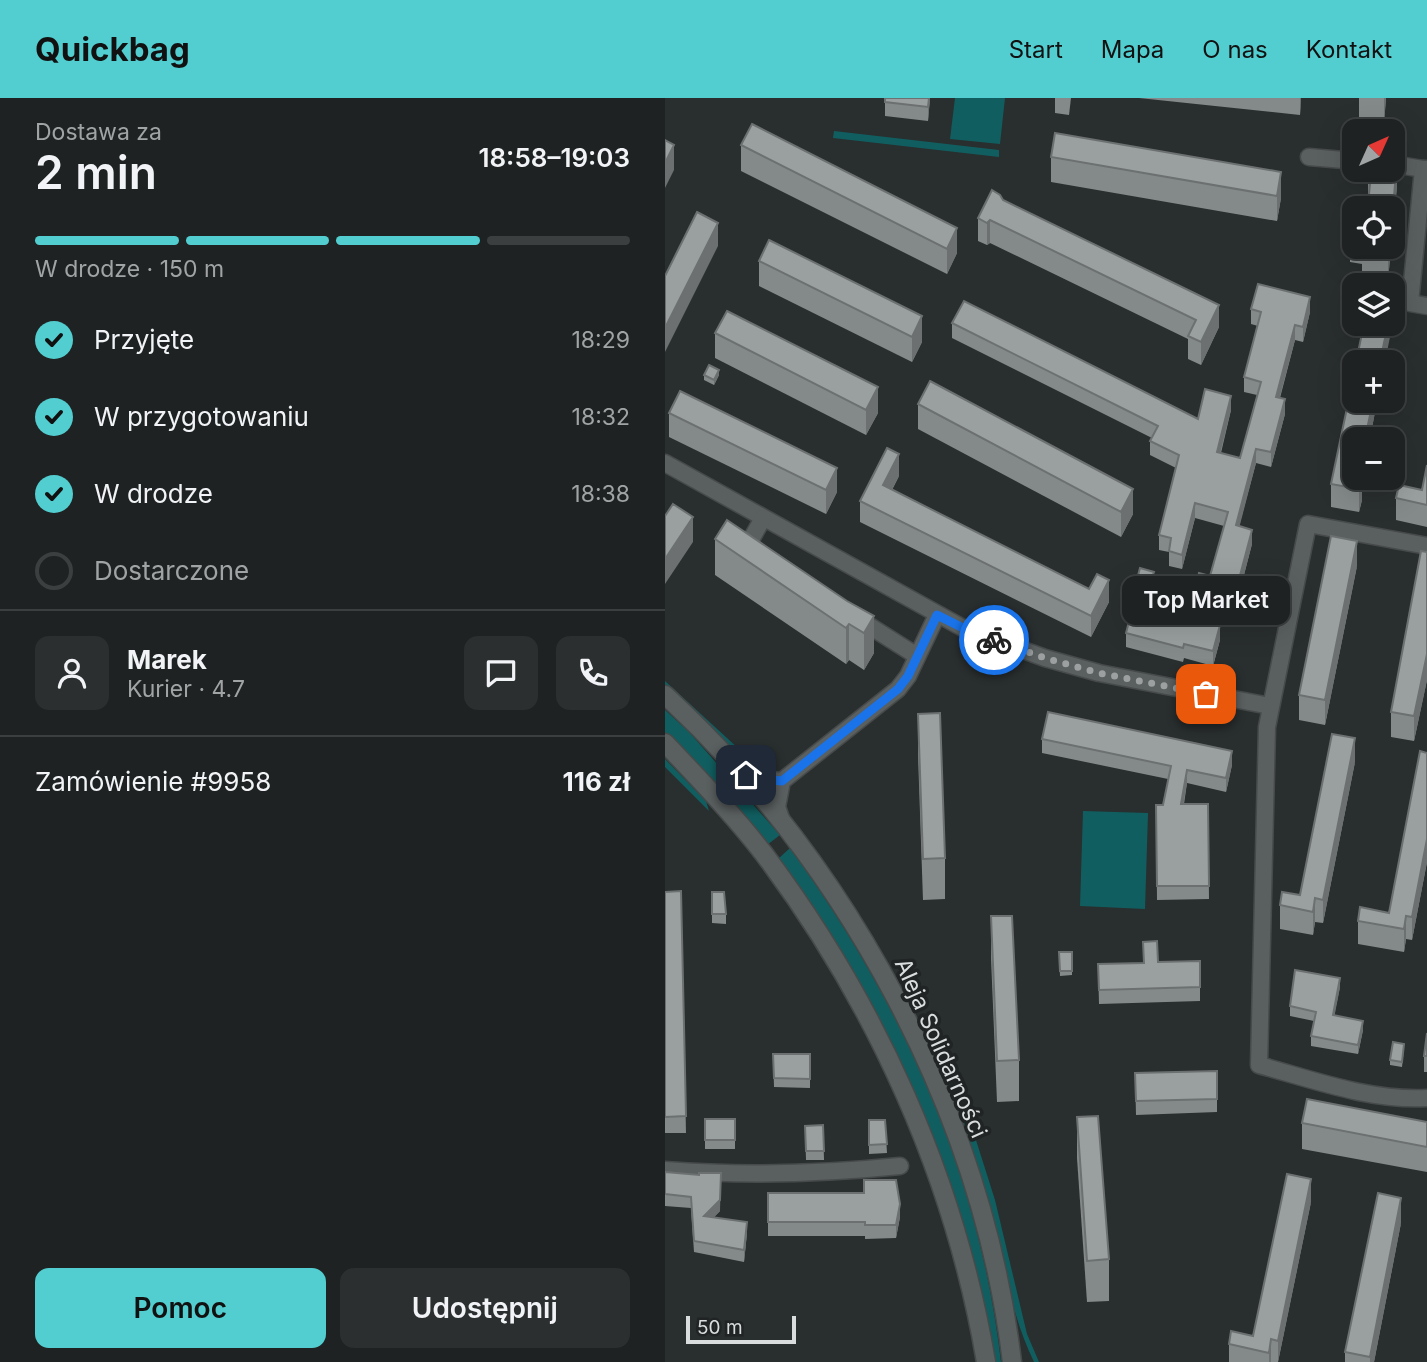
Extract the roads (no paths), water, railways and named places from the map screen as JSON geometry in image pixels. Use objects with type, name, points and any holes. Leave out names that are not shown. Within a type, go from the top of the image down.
[{"type":"main road","name":"Aleja Solidarności","points":[[665,695],[736,768],[784,826],[846,914],[891,989],[938,1088],[974,1184],[988,1236],[1012,1362]]},
{"type":"main road","points":[[665,743],[764,854],[834,955],[874,1026],[926,1147],[950,1212],[969,1276],[986,1362]]},
{"type":"main road","points":[[1000,1295],[1026,1362]]},
{"type":"main road","points":[[977,1362],[981,1331]]},
{"type":"street","points":[[1309,157],[1342,160]]},
{"type":"street","points":[[1405,166],[1425,169],[1410,303],[1427,306]]},
{"type":"street","points":[[665,463],[963,628],[1099,673],[1270,706]]},
{"type":"street","points":[[763,518],[748,545],[751,550],[773,564]]},
{"type":"street","points":[[1427,546],[1307,524],[1267,727],[1259,1065],[1363,1093],[1427,1098]]},
{"type":"street","points":[[839,606],[917,656]]},
{"type":"street","points":[[784,826],[777,807],[782,781],[898,689],[908,676],[937,615]]},
{"type":"street","points":[[736,768],[759,779],[782,781]]},
{"type":"street","points":[[665,1170],[820,1174],[900,1166]]},
{"type":"place","name":"Top Market","points":[[1206,694]]}]
